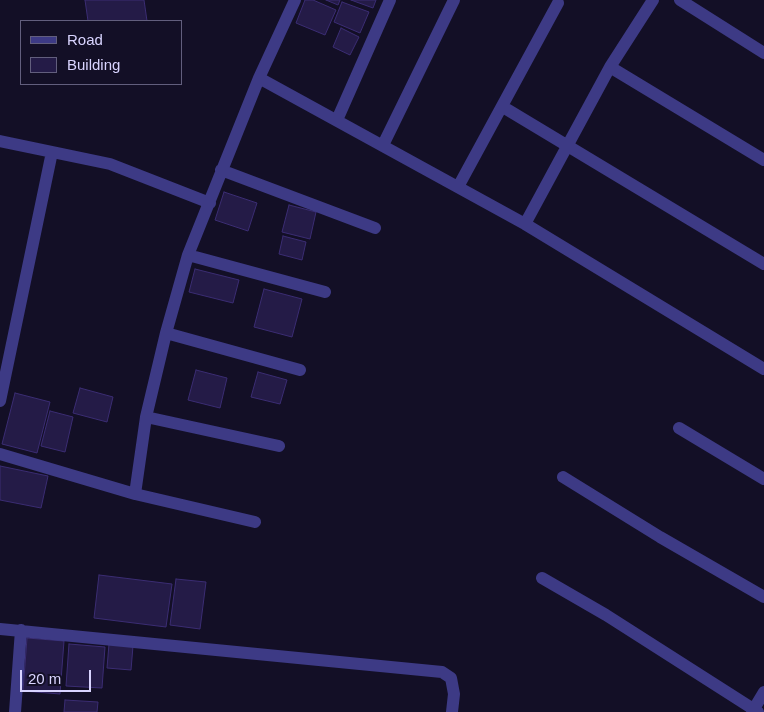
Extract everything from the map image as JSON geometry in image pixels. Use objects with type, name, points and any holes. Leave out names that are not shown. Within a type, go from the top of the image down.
[{"type":"street","points":[[135,494],[146,417],[166,333],[188,255],[259,78],[295,0]]},
{"type":"street","points":[[337,120],[390,0]]},
{"type":"street","points":[[383,145],[454,0]]},
{"type":"street","points":[[525,224],[610,67],[652,0]]},
{"type":"street","points":[[680,0],[764,53]]},
{"type":"street","points":[[458,187],[503,108],[558,4]]},
{"type":"street","points":[[610,67],[764,160]]},
{"type":"street","points":[[259,78],[525,224],[762,363]]},
{"type":"street","points":[[503,108],[568,145],[764,264]]},
{"type":"street","points":[[0,141],[110,164],[210,204]]},
{"type":"street","points":[[0,401],[52,152]]},
{"type":"street","points":[[221,170],[375,228]]},
{"type":"street","points":[[188,255],[325,292]]},
{"type":"street","points":[[166,333],[300,370]]},
{"type":"street","points":[[146,417],[279,446]]},
{"type":"street","points":[[679,428],[764,478]]},
{"type":"street","points":[[0,454],[135,494],[255,522]]},
{"type":"street","points":[[563,477],[660,537],[764,597]]},
{"type":"street","points":[[542,578],[606,615],[754,711],[764,692]]},
{"type":"street","points":[[0,628],[442,672],[451,678],[454,694],[452,712]]},
{"type":"street","points":[[15,712],[21,630]]},
{"type":"building","points":[[85,0],[144,0],[147,20],[88,20]]},
{"type":"building","points":[[305,0],[313,0],[336,10],[325,35],[296,23]]},
{"type":"building","points":[[326,0],[340,0],[338,5]]},
{"type":"building","points":[[351,0],[376,0],[373,8]]},
{"type":"building","points":[[342,2],[369,12],[360,33],[334,22]]},
{"type":"building","points":[[341,28],[359,37],[350,55],[333,47]]},
{"type":"building","points":[[224,192],[257,203],[248,231],[215,220]]},
{"type":"building","points":[[289,205],[316,212],[310,239],[282,232]]},
{"type":"building","points":[[283,236],[306,242],[302,260],[279,254]]},
{"type":"building","points":[[195,269],[239,280],[233,303],[189,292]]},
{"type":"building","points":[[264,289],[302,299],[292,337],[254,327]]},
{"type":"building","points":[[196,370],[227,378],[220,408],[188,400]]},
{"type":"building","points":[[258,372],[287,380],[280,404],[251,397]]},
{"type":"building","points":[[80,388],[113,397],[107,422],[73,413]]},
{"type":"building","points":[[15,393],[50,402],[37,453],[2,444]]},
{"type":"building","points":[[50,411],[73,417],[65,452],[41,446]]},
{"type":"building","points":[[0,466],[48,476],[41,508],[0,500]]},
{"type":"building","points":[[99,575],[172,584],[166,627],[94,618]]},
{"type":"building","points":[[176,579],[206,582],[200,629],[170,625]]},
{"type":"building","points":[[27,638],[64,641],[60,694],[23,691]]},
{"type":"building","points":[[69,644],[105,647],[102,688],[66,686]]},
{"type":"building","points":[[109,644],[133,646],[131,670],[107,668]]},
{"type":"building","points":[[65,700],[98,702],[97,712],[64,712]]}]
